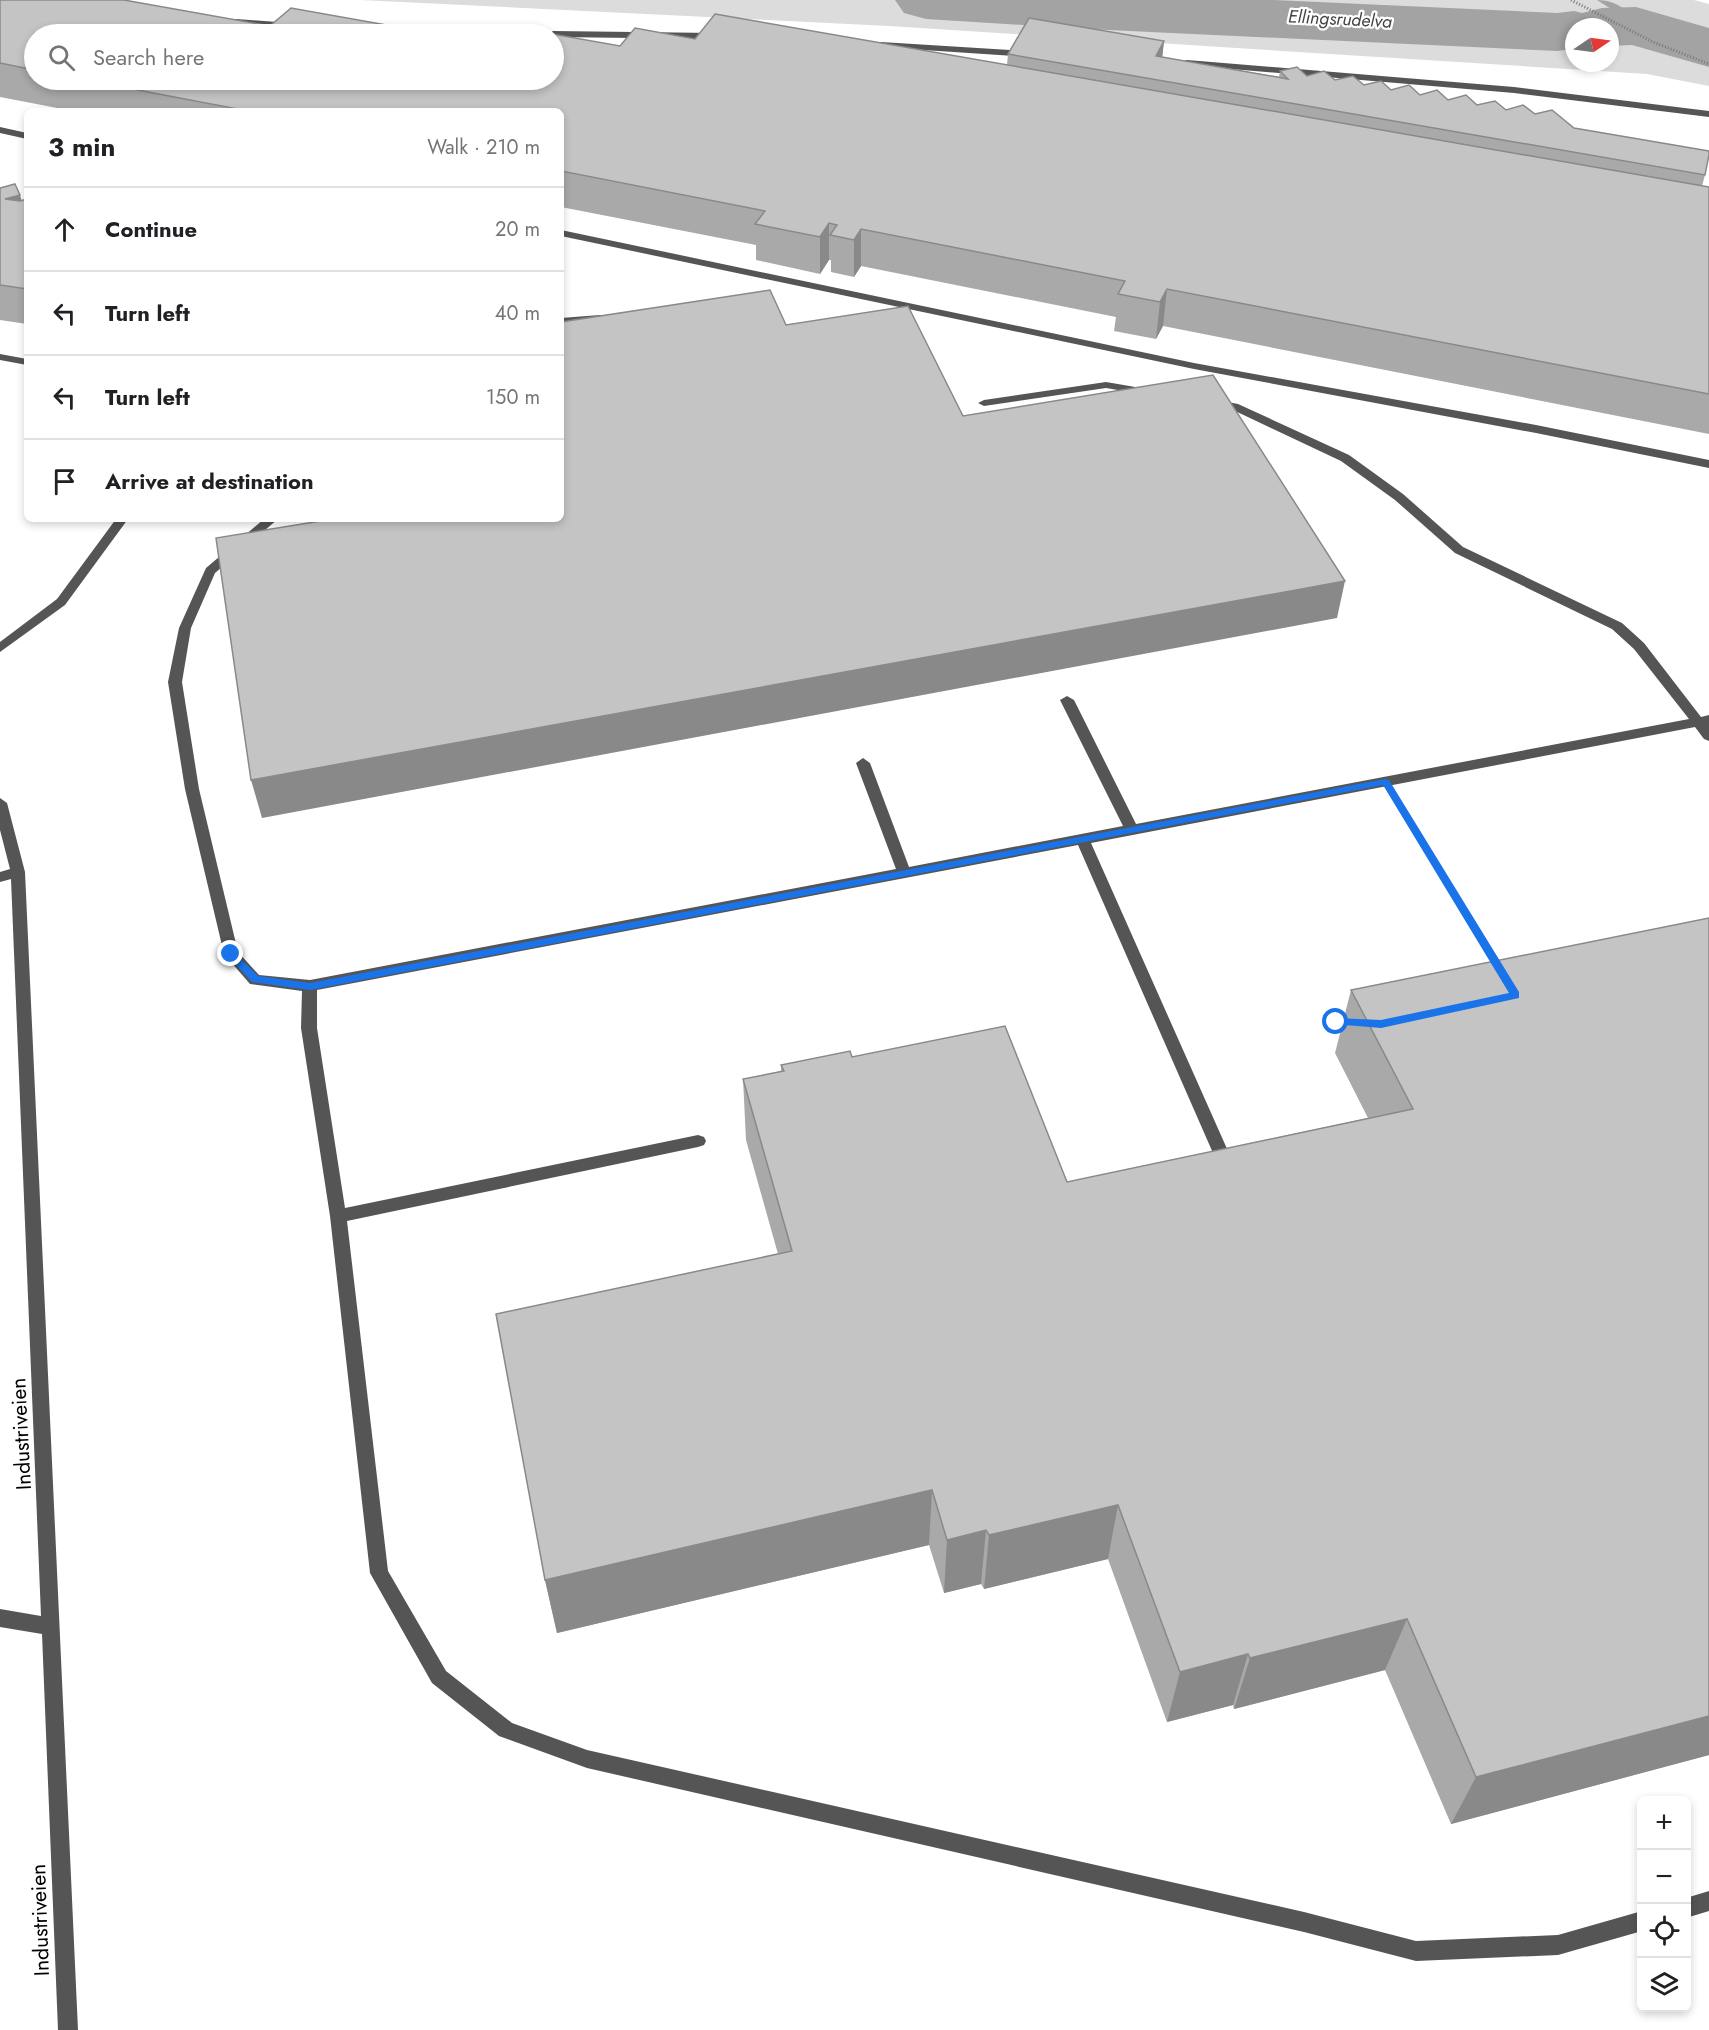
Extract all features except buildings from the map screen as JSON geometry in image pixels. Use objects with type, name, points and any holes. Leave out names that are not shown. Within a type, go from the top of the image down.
[{"type":"street","points":[[222,20],[270,24]]},
{"type":"street","points":[[564,34],[727,36]]},
{"type":"street","points":[[869,44],[1034,54]]},
{"type":"street","points":[[1176,63],[1423,81],[1709,114]]},
{"type":"street","points":[[0,130],[24,135]]},
{"type":"street","points":[[564,234],[1194,366],[1536,429],[1709,464]]},
{"type":"street","points":[[564,321],[617,317]]},
{"type":"street","points":[[0,357],[24,361]]},
{"type":"street","points":[[984,403],[1106,385],[1164,394]]},
{"type":"street","points":[[1199,400],[1234,406],[1345,458],[1399,497],[1459,550],[1617,626],[1639,646],[1704,721],[1709,736]]},
{"type":"street","points":[[0,648],[61,602],[120,522]]},
{"type":"street","points":[[268,522],[210,571],[185,628],[175,682],[192,789],[231,954],[255,980],[310,986],[1704,721]]},
{"type":"street","points":[[1067,700],[1132,830]]},
{"type":"street","points":[[863,764],[904,873]]},
{"type":"street","name":"Industriveien","points":[[0,803],[18,872],[68,2030]]},
{"type":"street","points":[[1083,840],[1231,1174]]},
{"type":"street","points":[[0,877],[18,872]]},
{"type":"street","points":[[310,986],[309,1028],[338,1215],[379,1573],[439,1677],[506,1730],[587,1759],[1304,1922],[1416,1951],[1558,1945],[1637,1922]]},
{"type":"street","points":[[338,1215],[698,1141]]},
{"type":"street","points":[[0,1618],[52,1627]]},
{"type":"street","points":[[1691,1906],[1709,1901]]},
{"type":"path","points":[[1571,0],[1653,42],[1709,64]]},
{"type":"path","points":[[1385,782],[1503,975]]},
{"type":"path","points":[[1336,1022],[1359,1023]]},
{"type":"shaded area","points":[[360,0],[1694,0],[1709,4],[1709,86],[1647,74],[1615,72],[1619,72],[1619,18],[1565,18],[1565,69],[889,26]]},
{"type":"waterway","name":"Ellingsrudelva","points":[[926,0],[1087,10],[1565,31]]},
{"type":"waterway","points":[[1602,0],[1626,14],[1636,26]]},
{"type":"waterway","name":"Ellingsrudelva","points":[[1619,26],[1636,26],[1709,48]]},
{"type":"route","points":[[231,954],[255,980],[310,986],[1385,782],[1516,995],[1381,1024],[1336,1022]]}]
